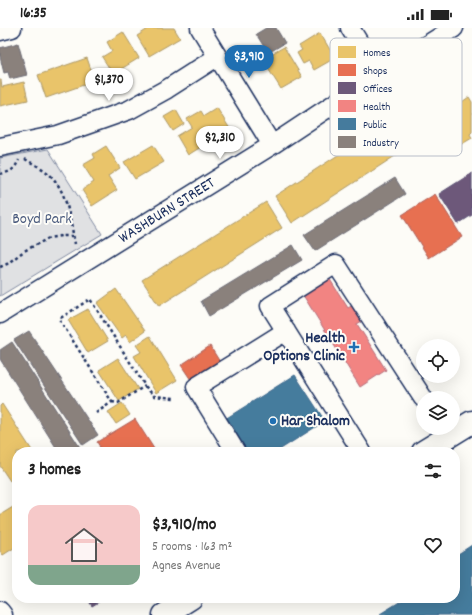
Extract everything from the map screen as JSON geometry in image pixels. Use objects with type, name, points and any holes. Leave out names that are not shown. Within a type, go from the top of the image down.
[{"type":"main road","points":[[460,426],[472,422]]},
{"type":"main road","points":[[428,447],[441,435]]},
{"type":"main road","points":[[164,615],[184,603]]},
{"type":"street","points":[[0,31],[12,28]]},
{"type":"street","points":[[200,28],[272,145]]},
{"type":"street","points":[[350,28],[356,38]]},
{"type":"street","name":"WASHBURN STREET","points":[[438,38],[454,28]]},
{"type":"street","points":[[0,147],[58,135],[129,110],[167,89],[218,57]]},
{"type":"street","name":"WASHBURN STREET","points":[[0,314],[272,145],[330,107]]},
{"type":"street","points":[[359,447],[270,306],[336,264],[418,391]]},
{"type":"street","points":[[233,447],[196,387],[286,331]]},
{"type":"street","points":[[0,611],[2,615]]},
{"type":"path","points":[[22,157],[49,174],[59,187],[65,200],[75,244]]},
{"type":"path","points":[[0,267],[8,264],[24,251],[50,238],[73,236]]},
{"type":"path","points":[[112,402],[59,319],[90,299],[145,386],[154,396],[174,398]]},
{"type":"path","points":[[96,413],[112,402],[118,403],[145,386]]},
{"type":"green space","name":"Boyd Park","points":[[48,149],[102,234],[0,296],[0,158]]},
{"type":"building: Homes","points":[[147,28],[174,28],[180,38],[149,56],[137,36],[148,29]]},
{"type":"building: Homes","points":[[123,32],[139,58],[113,74],[102,57],[112,51],[107,42]]},
{"type":"building: Homes","points":[[320,33],[330,50],[330,61],[314,70],[309,61],[303,64],[297,53],[302,50],[299,46]]},
{"type":"building: Homes","points":[[284,47],[302,77],[281,89],[262,59]]},
{"type":"building: Homes","points":[[87,58],[95,81],[46,98],[38,75]]},
{"type":"building: Homes","points":[[0,80],[2,87],[24,82],[28,100],[0,106]]},
{"type":"building: Homes","points":[[469,97],[472,102],[472,132],[470,134],[472,138],[462,144],[462,102]]},
{"type":"building: Homes","points":[[217,108],[230,129],[188,155],[177,136],[192,127],[187,119],[201,111],[204,116]]},
{"type":"building: Homes","points":[[176,110],[184,124],[173,131],[164,117]]},
{"type":"building: Homes","points":[[153,145],[164,162],[135,179],[124,162]]},
{"type":"building: Homes","points":[[106,146],[120,168],[108,176],[117,190],[92,206],[82,190],[94,182],[83,165],[95,158],[93,154]]},
{"type":"building: Homes","points":[[336,156],[395,156],[292,223],[275,196]]},
{"type":"building: Homes","points":[[266,202],[282,228],[159,306],[142,280]]},
{"type":"building: Homes","points":[[116,289],[145,331],[130,342],[126,335],[122,338],[97,303]]},
{"type":"building: Homes","points":[[88,309],[108,341],[88,353],[68,320]]},
{"type":"building: Homes","points":[[150,336],[177,380],[156,393],[134,356],[141,352],[136,345]]},
{"type":"building: Homes","points":[[118,358],[138,389],[119,401],[99,370]]},
{"type":"building: Homes","points":[[122,403],[130,415],[116,424],[108,412]]},
{"type":"building: Homes","points":[[2,404],[30,447],[12,447],[12,480],[10,481],[0,466],[0,406]]},
{"type":"building: Homes","points":[[12,508],[12,549],[3,555],[0,551],[0,515]]},
{"type":"building: Shops","points":[[435,194],[462,237],[429,258],[402,215]]},
{"type":"building: Shops","points":[[210,346],[220,362],[191,380],[181,365]]},
{"type":"building: Shops","points":[[135,419],[153,447],[100,447],[97,442]]},
{"type":"building: Offices","points":[[472,173],[472,215],[458,224],[439,194]]},
{"type":"building: Offices","points":[[90,603],[97,603],[92,606]]},
{"type":"building: Health","name":"Health Options Clinic","points":[[329,278],[348,308],[355,304],[365,319],[357,324],[386,370],[360,387],[303,295]]},
{"type":"building: Public","points":[[295,375],[325,421],[284,447],[238,447],[222,421]]},
{"type":"building: Public","points":[[472,545],[472,615],[380,614],[398,603],[460,603],[460,553]]},
{"type":"building: Industry","points":[[266,28],[276,28],[285,43],[268,53],[256,34]]},
{"type":"building: Industry","points":[[18,43],[27,75],[10,79],[8,72],[4,73],[0,57],[0,48]]},
{"type":"building: Industry","points":[[395,178],[405,194],[315,251],[304,235]]},
{"type":"building: Industry","points":[[293,245],[302,260],[209,316],[201,301]]},
{"type":"building: Industry","points":[[29,331],[98,435],[83,445],[14,340]]},
{"type":"building: Industry","points":[[12,342],[80,447],[56,447],[0,359],[0,350]]},
{"type":"place","name":"Health Options Clinic","points":[[354,347]]},
{"type":"place","name":"Har Shalom","points":[[273,421]]}]
